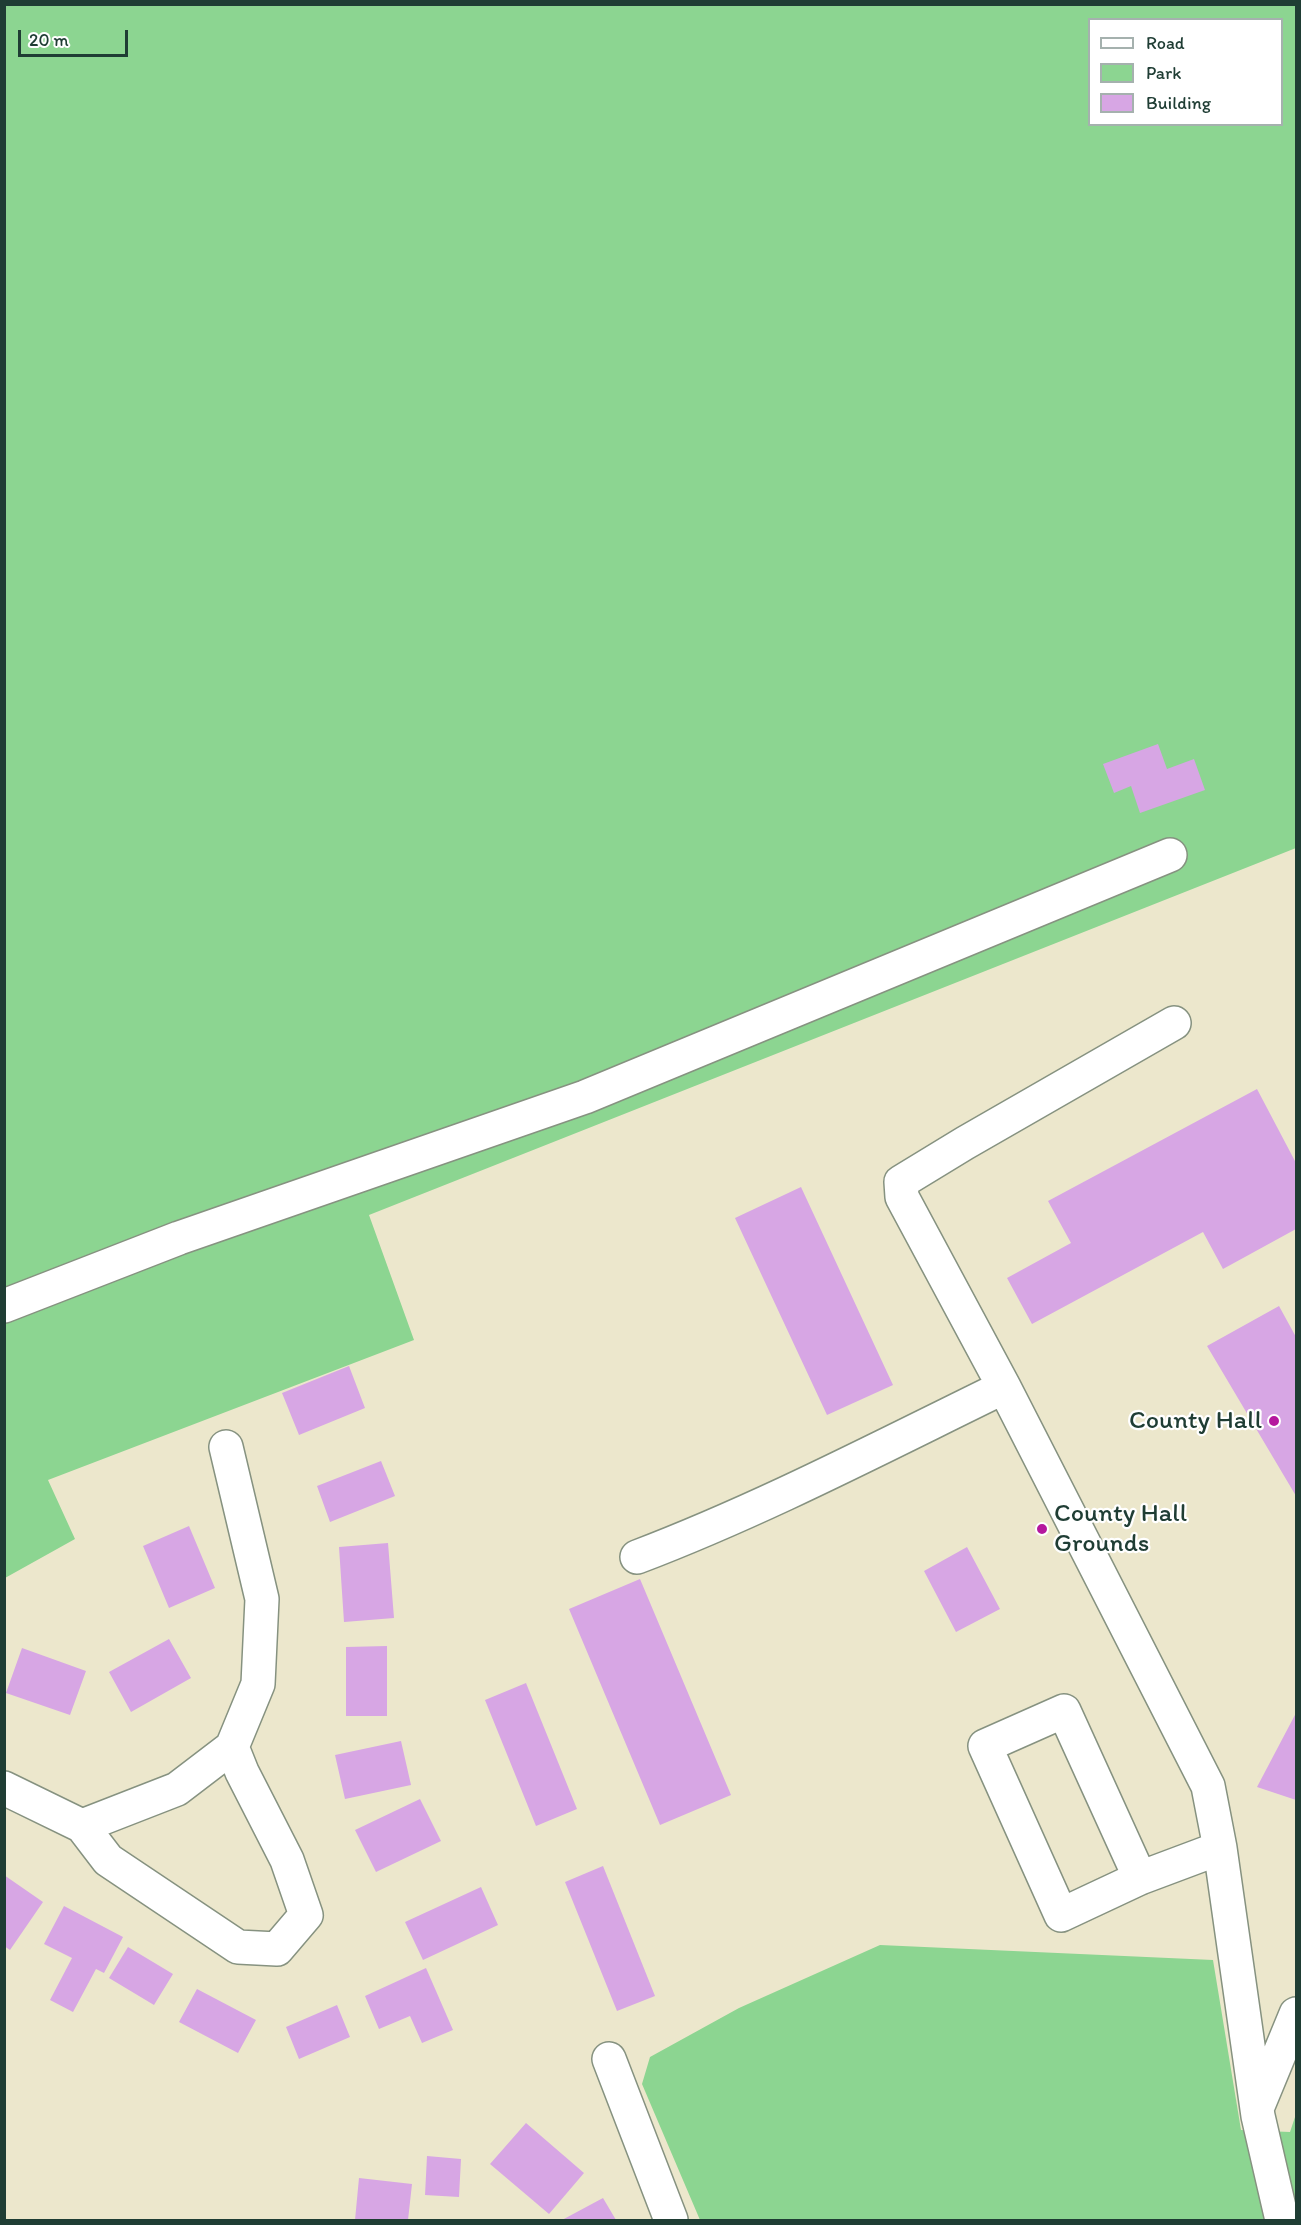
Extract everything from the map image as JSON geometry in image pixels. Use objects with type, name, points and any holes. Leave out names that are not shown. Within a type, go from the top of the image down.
[{"type":"street","points":[[4,1306],[179,1238],[585,1096],[1170,855]]},
{"type":"street","points":[[1174,1023],[901,1182],[902,1197],[1004,1387],[1208,1786],[1220,1848],[1257,2108],[1282,2220]]},
{"type":"street","points":[[638,1557],[761,1505],[1004,1387]]},
{"type":"street","points":[[82,1826],[177,1789],[232,1747],[258,1684],[262,1599],[226,1447]]},
{"type":"street","points":[[1140,1878],[1064,1711],[985,1746],[1061,1915],[1140,1878],[1220,1848]]},
{"type":"street","points":[[4,1788],[82,1826],[108,1860],[238,1947],[277,1949],[306,1915],[287,1860],[242,1772],[232,1747]]},
{"type":"street","points":[[1257,2108],[1296,2013]]},
{"type":"street","points":[[609,2059],[670,2220]]},
{"type":"green space","points":[[5,5],[1296,5],[1296,848],[369,1215],[414,1340],[48,1480],[75,1539],[5,1578]]},
{"type":"green space","points":[[880,1945],[1213,1960],[1241,2130],[1290,2132],[1296,2114],[1296,2220],[700,2220],[642,2084],[650,2057],[739,2008]]},
{"type":"building","points":[[1158,744],[1167,769],[1194,759],[1205,790],[1140,813],[1131,786],[1114,793],[1103,764]]},
{"type":"building","points":[[1257,1089],[1296,1163],[1296,1229],[1223,1269],[1203,1232],[1032,1324],[1007,1278],[1071,1243],[1048,1201]]},
{"type":"building","points":[[801,1187],[893,1385],[827,1415],[735,1218]]},
{"type":"building","name":"County Hall","points":[[1279,1306],[1296,1337],[1296,1496],[1207,1346]]},
{"type":"building","points":[[349,1366],[365,1408],[299,1435],[282,1393]]},
{"type":"building","points":[[381,1461],[395,1496],[330,1522],[317,1486]]},
{"type":"building","points":[[189,1526],[215,1588],[169,1608],[143,1546]]},
{"type":"building","points":[[388,1543],[394,1618],[344,1622],[339,1547]]},
{"type":"building","points":[[967,1547],[1000,1609],[956,1632],[924,1571]]},
{"type":"building","points":[[640,1579],[731,1795],[660,1825],[569,1609]]},
{"type":"building","points":[[169,1639],[191,1678],[131,1712],[109,1672]]},
{"type":"building","points":[[387,1646],[387,1716],[346,1716],[346,1647]]},
{"type":"building","points":[[22,1648],[86,1671],[70,1715],[6,1693]]},
{"type":"building","points":[[526,1683],[577,1809],[536,1826],[485,1700]]},
{"type":"building","points":[[1296,1713],[1296,1800],[1257,1787]]},
{"type":"building","points":[[401,1741],[411,1785],[345,1799],[335,1755]]},
{"type":"building","points":[[420,1799],[441,1841],[376,1872],[355,1830]]},
{"type":"building","points":[[603,1866],[655,1996],[617,2011],[565,1882]]},
{"type":"building","points":[[4,1875],[43,1902],[10,1950],[4,1946]]},
{"type":"building","points":[[481,1887],[498,1925],[423,1960],[405,1922]]},
{"type":"building","points":[[64,1906],[123,1937],[104,1973],[96,1969],[73,2012],[50,2000],[72,1958],[44,1944]]},
{"type":"building","points":[[128,1947],[173,1974],[154,2005],[109,1978]]},
{"type":"building","points":[[426,1968],[453,2030],[422,2043],[410,2016],[379,2029],[365,1996]]},
{"type":"building","points":[[197,1989],[256,2020],[238,2053],[179,2022]]},
{"type":"building","points":[[337,2005],[350,2037],[299,2059],[286,2027]]},
{"type":"building","points":[[526,2123],[584,2173],[549,2214],[490,2164]]},
{"type":"building","points":[[427,2156],[461,2159],[459,2197],[425,2195]]},
{"type":"building","points":[[359,2178],[412,2184],[408,2220],[355,2220]]},
{"type":"building","points":[[603,2198],[616,2220],[562,2220]]},
{"type":"place","name":"County Hall","points":[[1274,1421]]},
{"type":"place","name":"County Hall Grounds","points":[[1042,1529]]}]
